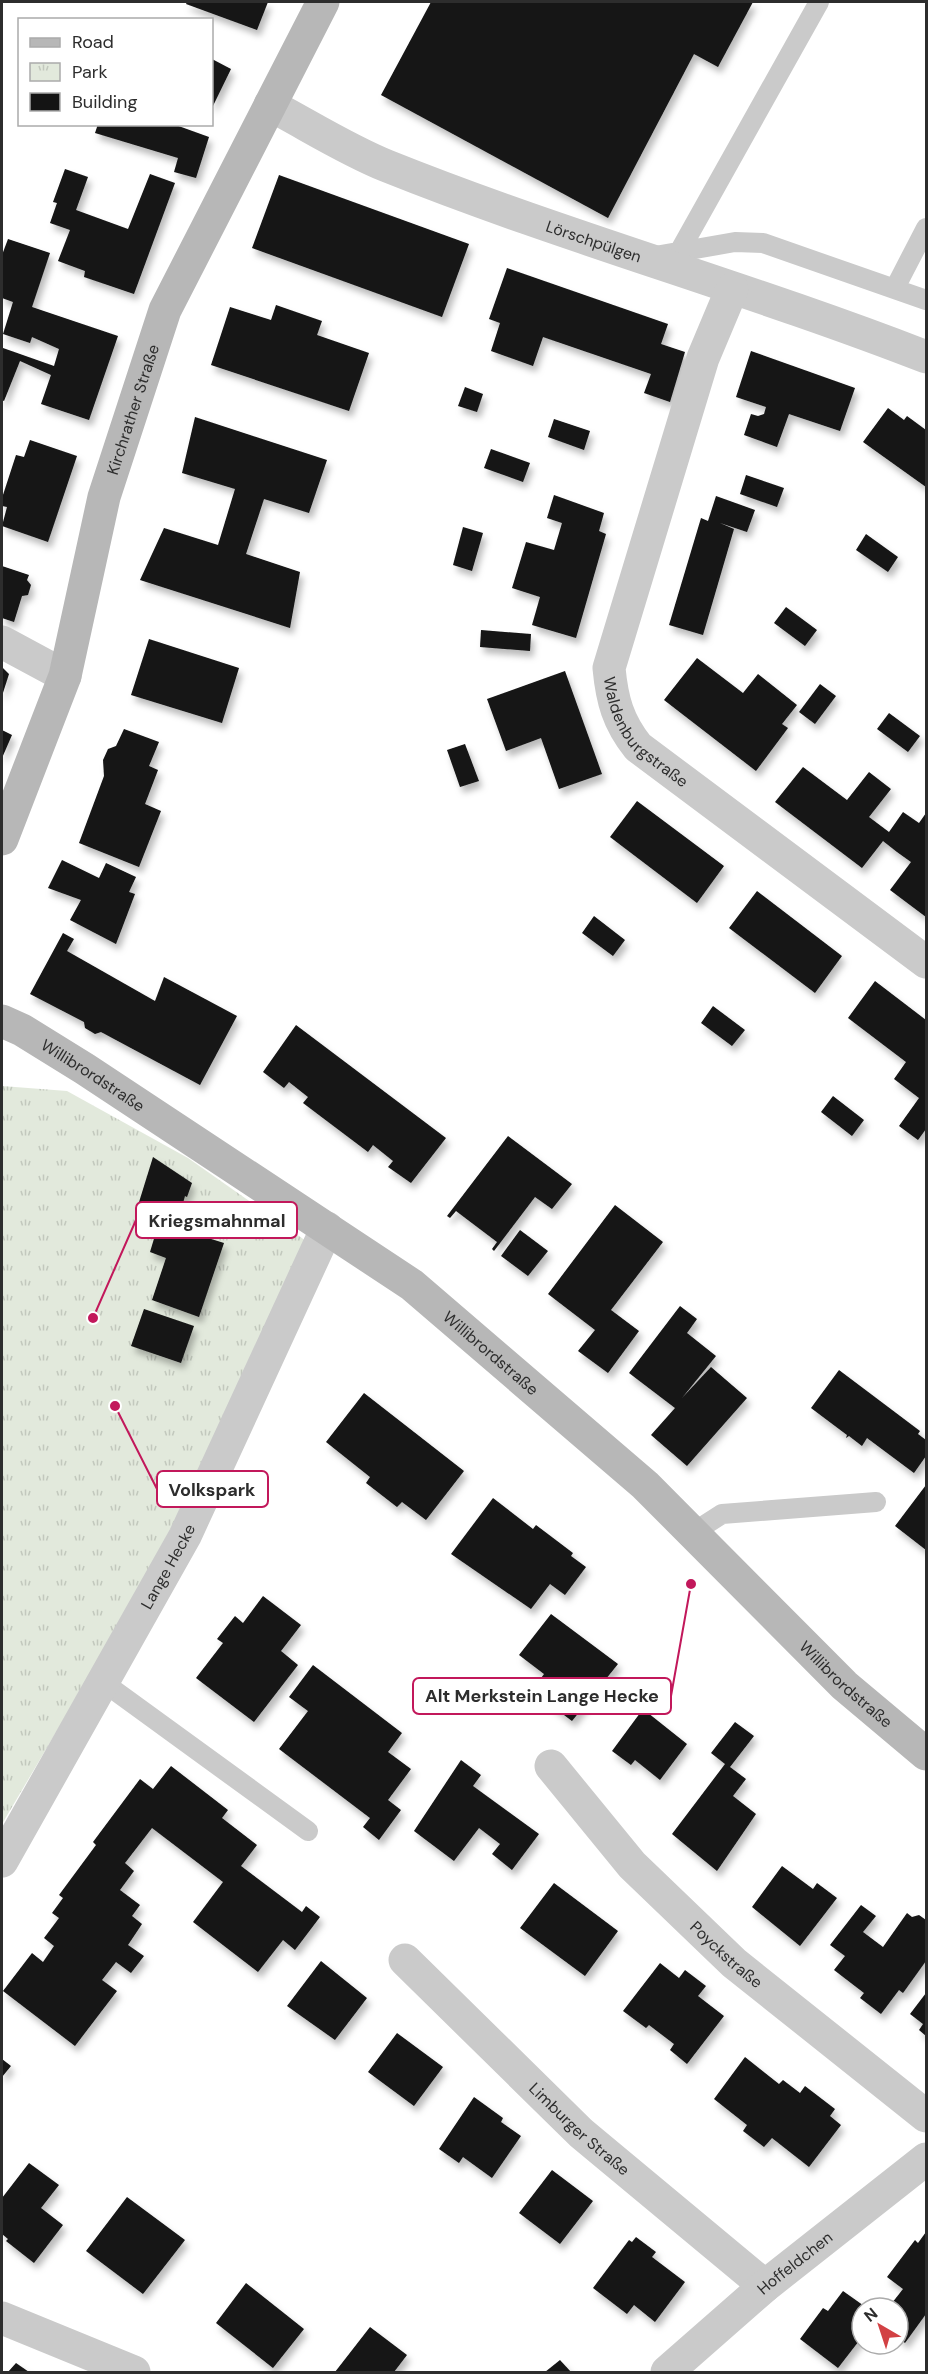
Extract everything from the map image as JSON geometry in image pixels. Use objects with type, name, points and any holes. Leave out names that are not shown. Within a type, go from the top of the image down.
[{"type":"main road","name":"Kirchrather Straße","points":[[2,839],[65,676],[104,497],[165,310],[323,2]]},
{"type":"main road","name":"Willibrordstraße","points":[[2,1021],[22,1030],[85,1069],[412,1285],[645,1485],[844,1685],[927,1754]]},
{"type":"street","name":"Lörschpülgen","points":[[270,105],[385,165],[640,258],[845,326],[927,357]]},
{"type":"street","name":"Waldenburgstraße","points":[[732,289],[703,358],[609,668],[612,699],[623,727],[638,747],[927,962]]},
{"type":"street","points":[[2,642],[65,676]]},
{"type":"street","name":"Lange Hecke","points":[[2,1861],[185,1536],[327,1228]]},
{"type":"street","name":"Poyckstraße","points":[[552,1766],[632,1865],[734,1963],[927,2116]]},
{"type":"street","name":"Limburger Straße","points":[[405,1960],[581,2133],[765,2286]]},
{"type":"street","name":"Hoffeldchen","points":[[667,2373],[765,2286],[927,2159]]},
{"type":"street","points":[[2,2318],[134,2373]]},
{"type":"lane","points":[[678,254],[819,2]]},
{"type":"lane","points":[[895,288],[927,228]]},
{"type":"lane","points":[[640,258],[678,254],[735,242],[763,243],[927,300]]},
{"type":"lane","points":[[694,1533],[722,1514],[876,1502]]},
{"type":"lane","points":[[103,1682],[308,1831]]},
{"type":"green space","points":[[2,1086],[67,1091],[188,1158],[306,1241],[151,1571],[2,1824]]},
{"type":"building","points":[[187,2],[268,2],[257,30],[186,4]]},
{"type":"building","points":[[431,2],[753,2],[718,67],[694,54],[608,218],[381,95]]},
{"type":"building","points":[[213,60],[231,69],[213,106]]},
{"type":"building","points":[[97,126],[179,126],[209,137],[196,178],[174,172],[178,158],[95,133]]},
{"type":"building","points":[[65,169],[88,177],[76,210],[128,229],[150,174],[175,183],[134,294],[84,277],[85,271],[58,261],[70,230],[50,223],[57,203],[53,202]]},
{"type":"building","points":[[279,175],[469,244],[442,317],[252,248]]},
{"type":"building","points":[[8,239],[50,253],[32,307],[118,336],[89,420],[41,404],[51,375],[20,361],[4,401],[2,400],[3,348],[54,366],[59,349],[32,337],[30,343],[3,334],[13,302],[2,298],[2,255]]},
{"type":"building","points":[[507,268],[668,324],[661,344],[685,352],[670,402],[644,393],[651,374],[543,337],[533,366],[491,351],[500,323],[489,319]]},
{"type":"building","points":[[276,305],[322,321],[317,335],[369,353],[349,411],[211,365],[230,307],[271,320]]},
{"type":"building","points":[[751,351],[855,388],[840,431],[789,414],[777,447],[744,435],[751,414],[758,416],[764,414],[766,407],[736,397]]},
{"type":"building","points":[[465,387],[483,394],[477,412],[458,406]]},
{"type":"building","points":[[888,408],[904,420],[907,416],[926,430],[926,487],[863,442]]},
{"type":"building","points":[[195,417],[327,460],[309,513],[264,499],[246,554],[300,572],[290,628],[140,580],[164,528],[218,545],[235,489],[182,473]]},
{"type":"building","points":[[554,419],[590,431],[584,450],[548,437]]},
{"type":"building","points":[[30,440],[77,456],[48,542],[2,526],[7,507],[2,506],[2,498],[16,455],[24,457]]},
{"type":"building","points":[[491,449],[530,463],[523,482],[484,468]]},
{"type":"building","points":[[746,475],[784,488],[777,507],[740,494]]},
{"type":"building","points":[[554,495],[604,513],[599,531],[606,534],[576,638],[532,625],[540,597],[512,588],[526,542],[554,550],[562,523],[547,518]]},
{"type":"building","points":[[716,496],[755,510],[747,532],[720,523],[734,529],[703,635],[669,625],[701,518],[708,521]]},
{"type":"building","points":[[463,527],[483,533],[472,571],[453,565]]},
{"type":"building","points":[[866,534],[898,557],[888,572],[856,550]]},
{"type":"building","points":[[2,566],[29,575],[27,580],[31,585],[28,595],[22,596],[14,622],[2,618]]},
{"type":"building","points":[[786,607],[817,630],[805,646],[774,623]]},
{"type":"building","points":[[481,630],[531,634],[530,651],[480,647]]},
{"type":"building","points":[[149,639],[239,668],[222,723],[131,695]]},
{"type":"building","points":[[697,658],[743,693],[758,674],[797,705],[782,724],[788,728],[756,771],[664,700]]},
{"type":"building","points":[[2,667],[9,674],[2,696]]},
{"type":"building","points":[[565,671],[602,774],[559,789],[541,738],[506,751],[487,699]]},
{"type":"building","points":[[820,684],[836,696],[815,724],[799,712]]},
{"type":"building","points":[[889,713],[920,736],[908,752],[877,729]]},
{"type":"building","points":[[124,729],[159,742],[149,766],[158,770],[145,804],[161,811],[139,867],[79,843],[104,776],[103,760],[108,749],[116,746]]},
{"type":"building","points":[[2,730],[12,735],[2,758]]},
{"type":"building","points":[[465,744],[479,781],[460,787],[447,750]]},
{"type":"building","points":[[803,767],[847,800],[869,772],[891,789],[869,817],[889,832],[903,812],[919,823],[926,813],[926,917],[890,890],[911,862],[883,841],[862,868],[775,802]]},
{"type":"building","points":[[637,801],[724,866],[697,903],[610,837]]},
{"type":"building","points":[[62,860],[99,878],[106,863],[136,877],[129,892],[135,894],[116,944],[70,920],[81,900],[48,888]]},
{"type":"building","points":[[757,891],[842,956],[815,993],[729,928]]},
{"type":"building","points":[[594,916],[625,940],[613,956],[582,933]]},
{"type":"building","points":[[63,933],[74,939],[67,951],[155,1001],[164,977],[237,1016],[200,1085],[101,1032],[95,1034],[85,1028],[84,1022],[30,994]]},
{"type":"building","points":[[875,981],[926,1020],[926,1129],[918,1140],[899,1126],[919,1098],[894,1079],[906,1062],[848,1018]]},
{"type":"building","points":[[713,1006],[745,1030],[732,1046],[701,1023]]},
{"type":"building","points":[[296,1025],[446,1138],[411,1183],[388,1167],[393,1161],[373,1145],[368,1152],[303,1103],[308,1097],[289,1082],[284,1088],[263,1072]]},
{"type":"building","points":[[833,1096],[864,1120],[852,1136],[821,1112]]},
{"type":"building","points":[[508,1136],[572,1184],[552,1209],[535,1197],[494,1251],[492,1249],[497,1242],[456,1211],[450,1218],[447,1216]]},
{"type":"building","points":[[153,1157],[192,1183],[187,1197],[185,1196],[176,1228],[224,1243],[199,1317],[152,1300],[166,1258],[150,1252],[159,1222],[135,1215]]},
{"type":"building","points":[[615,1205],[663,1242],[611,1310],[639,1331],[608,1373],[578,1351],[595,1330],[548,1294]]},
{"type":"building","points":[[520,1230],[548,1251],[528,1276],[501,1256]]},
{"type":"building","points":[[680,1306],[697,1319],[687,1333],[716,1356],[682,1398],[711,1367],[747,1398],[687,1466],[651,1435],[675,1408],[629,1373]]},
{"type":"building","points":[[144,1309],[194,1326],[181,1363],[131,1346]]},
{"type":"building","points":[[839,1370],[920,1431],[918,1434],[926,1440],[926,1456],[914,1473],[867,1438],[862,1446],[849,1436],[846,1438],[847,1435],[811,1408]]},
{"type":"building","points":[[364,1393],[464,1471],[426,1520],[402,1502],[397,1507],[366,1483],[370,1477],[326,1442]]},
{"type":"building","points":[[926,1485],[926,1550],[895,1526]]},
{"type":"building","points":[[493,1498],[533,1529],[536,1525],[573,1553],[571,1556],[586,1567],[565,1595],[550,1584],[531,1609],[451,1554]]},
{"type":"building","points":[[263,1596],[301,1625],[281,1651],[298,1665],[254,1722],[196,1678],[223,1643],[217,1639],[235,1616],[243,1623]]},
{"type":"building","points":[[551,1614],[618,1664],[572,1721],[532,1691],[544,1674],[519,1655]]},
{"type":"building","points":[[313,1665],[402,1733],[388,1752],[411,1769],[388,1800],[401,1810],[379,1840],[363,1827],[370,1818],[279,1749],[308,1711],[289,1697]]},
{"type":"building","points":[[643,1709],[687,1744],[660,1780],[635,1760],[631,1765],[612,1751]]},
{"type":"building","points":[[735,1722],[754,1736],[730,1767],[746,1779],[733,1796],[756,1814],[717,1871],[672,1834],[725,1764],[711,1753]]},
{"type":"building","points":[[461,1760],[481,1775],[473,1786],[539,1834],[512,1870],[492,1854],[500,1844],[479,1828],[454,1861],[414,1831]]},
{"type":"building","points":[[171,1766],[228,1810],[222,1818],[257,1845],[241,1866],[302,1912],[306,1906],[320,1917],[295,1950],[283,1940],[258,1972],[193,1922],[223,1882],[152,1828],[125,1863],[134,1871],[120,1890],[140,1905],[132,1916],[142,1924],[128,1945],[144,1956],[131,1973],[116,1962],[102,1980],[117,1991],[75,2046],[3,1991],[32,1953],[43,1962],[54,1946],[44,1938],[59,1918],[52,1913],[63,1898],[59,1895],[96,1845],[93,1842],[140,1779],[153,1789]]},
{"type":"building","points":[[782,1866],[813,1889],[817,1883],[837,1898],[800,1946],[752,1907]]},
{"type":"building","points":[[554,1883],[618,1931],[585,1976],[520,1928]]},
{"type":"building","points":[[861,1905],[876,1916],[863,1932],[883,1947],[907,1913],[912,1917],[919,1915],[926,1920],[926,1961],[903,1993],[899,1990],[881,2014],[860,1998],[864,1993],[834,1970],[845,1956],[830,1945]]},
{"type":"building","points":[[321,1961],[367,1998],[335,2040],[287,2006]]},
{"type":"building","points":[[660,1963],[679,1978],[685,1970],[706,1986],[698,1996],[724,2016],[687,2064],[670,2050],[674,2044],[649,2025],[646,2028],[623,2011]]},
{"type":"building","points":[[926,1993],[926,2036],[919,2030],[923,2024],[910,2014]]},
{"type":"building","points":[[397,2033],[443,2067],[414,2106],[368,2072]]},
{"type":"building","points":[[745,2057],[779,2084],[783,2080],[800,2093],[805,2086],[835,2109],[830,2116],[841,2125],[809,2167],[772,2138],[764,2147],[743,2131],[747,2125],[714,2099]]},
{"type":"building","points":[[2,2059],[11,2066],[2,2077]]},
{"type":"building","points":[[474,2097],[503,2118],[501,2122],[521,2136],[492,2178],[463,2157],[459,2163],[439,2149]]},
{"type":"building","points":[[29,2163],[59,2185],[41,2208],[63,2225],[34,2263],[6,2241],[8,2239],[2,2234],[2,2198]]},
{"type":"building","points":[[552,2170],[593,2201],[560,2244],[519,2213]]},
{"type":"building","points":[[127,2197],[185,2240],[143,2294],[86,2251]]},
{"type":"building","points":[[926,2232],[926,2314],[910,2336],[910,2296],[897,2296],[903,2289],[887,2277],[915,2240],[918,2243]]},
{"type":"building","points":[[636,2237],[656,2252],[652,2257],[685,2282],[655,2322],[634,2305],[627,2314],[593,2288],[629,2240],[632,2242]]},
{"type":"building","points":[[246,2283],[304,2329],[273,2368],[216,2323]]},
{"type":"building","points":[[843,2291],[850,2296],[850,2352],[838,2368],[800,2339],[823,2308],[828,2311]]},
{"type":"building","points":[[370,2327],[407,2355],[394,2372],[335,2372]]},
{"type":"building","points":[[560,2360],[571,2372],[545,2372]]},
{"type":"building","points":[[16,2363],[29,2372],[8,2372]]},
{"type":"place","name":"Kriegsmahnmal","points":[[93,1318]]},
{"type":"place","name":"Volkspark","points":[[115,1406]]},
{"type":"place","name":"Alt Merkstein Lange Hecke","points":[[691,1584]]}]
